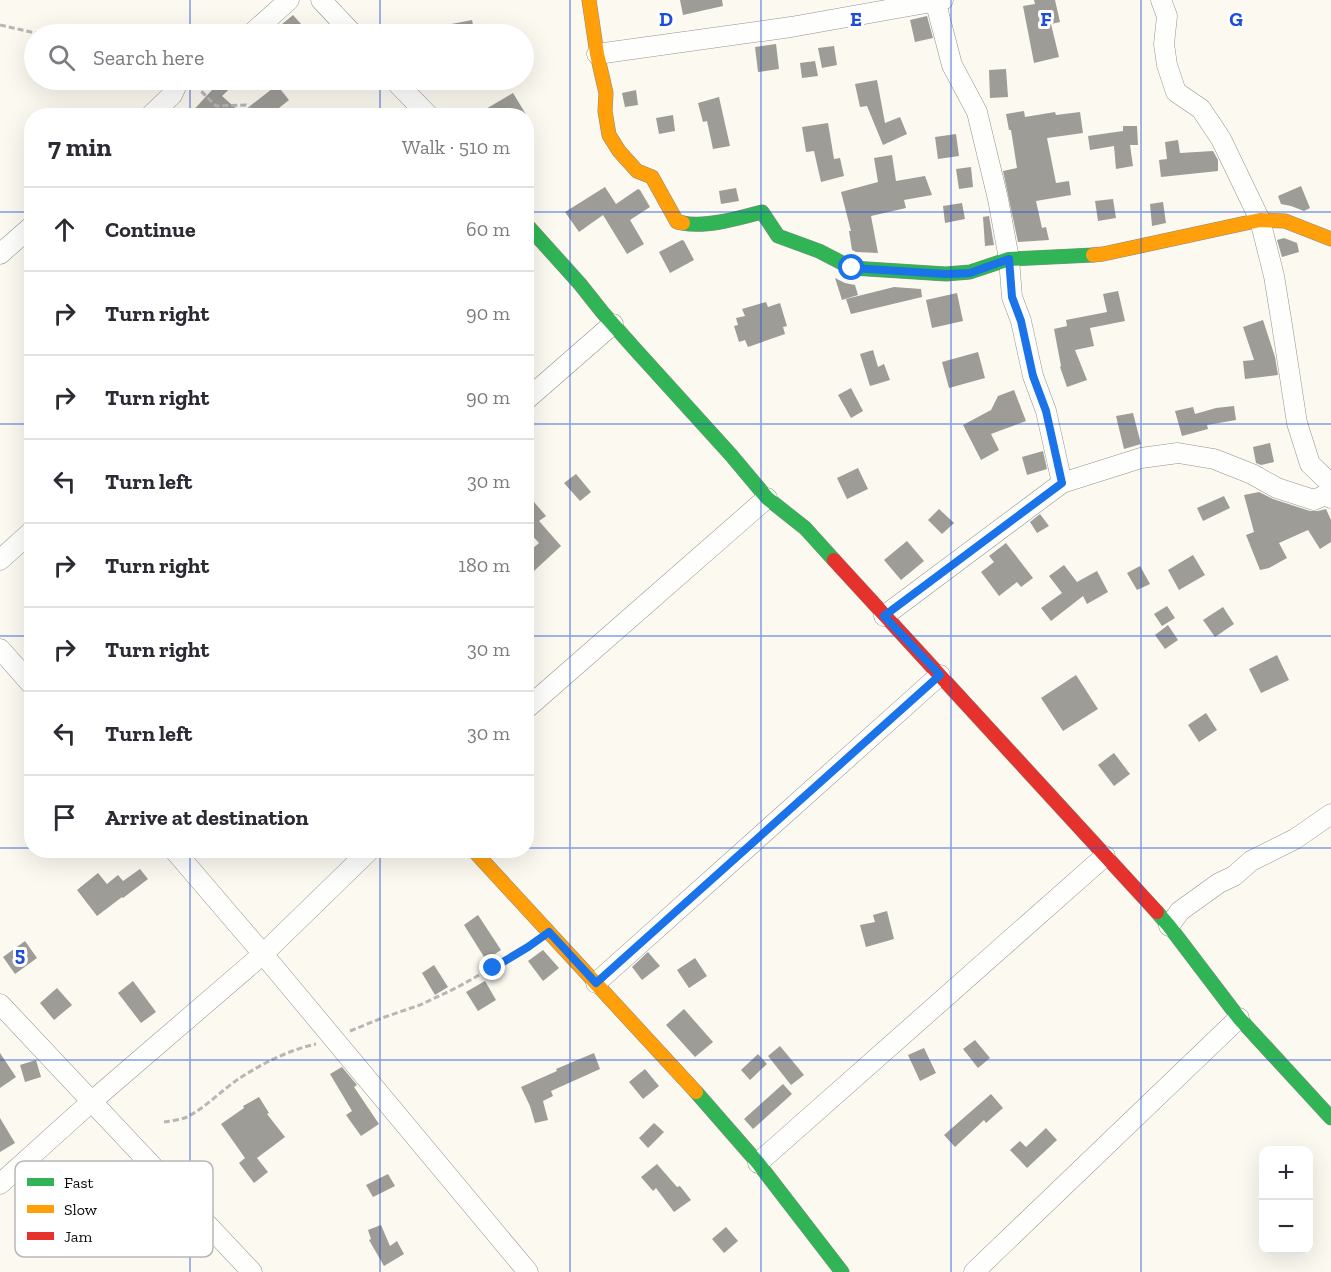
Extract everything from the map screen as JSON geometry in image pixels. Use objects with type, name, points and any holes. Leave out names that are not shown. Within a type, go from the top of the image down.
[{"type":"street","points":[[262,24],[289,0]]},
{"type":"street","points":[[321,0],[344,24]]},
{"type":"street","points":[[589,0],[597,54],[606,93],[604,111],[609,135],[619,151],[637,171],[652,177],[677,222],[694,226],[744,218],[762,212],[778,236],[819,251],[852,268],[945,274],[970,273],[1009,259],[1103,254],[1260,220],[1285,221],[1331,239]]},
{"type":"street","points":[[1161,0],[1167,16],[1164,44],[1167,64],[1176,92],[1201,109],[1221,139],[1260,220],[1274,276],[1297,423],[1310,464],[1331,484]]},
{"type":"street","points":[[597,54],[791,27],[938,1],[952,64],[977,112],[998,199],[1009,259],[1012,297],[1021,321],[1033,376],[1046,411],[1062,483]]},
{"type":"street","points":[[158,108],[174,90]]},
{"type":"street","points":[[404,90],[421,108]]},
{"type":"street","points":[[0,254],[24,233]]},
{"type":"street","points":[[534,233],[767,498],[805,528],[1169,926],[1239,1018],[1331,1118]]},
{"type":"street","points":[[534,393],[613,324]]},
{"type":"street","points":[[884,616],[1062,483],[1141,458],[1178,453],[1214,459],[1252,474],[1277,489],[1314,500],[1325,495],[1331,498]]},
{"type":"street","points":[[534,702],[767,498]]},
{"type":"street","points":[[0,560],[24,538]]},
{"type":"street","points":[[0,649],[24,676]]},
{"type":"street","points":[[596,983],[940,675]]},
{"type":"street","points":[[1169,926],[1180,911],[1219,883],[1234,876],[1251,861],[1295,839],[1331,814]]},
{"type":"street","points":[[758,1163],[1105,856]]},
{"type":"street","points":[[181,858],[528,1272]]},
{"type":"street","points":[[26,1161],[263,954],[362,858]]},
{"type":"street","points":[[480,858],[671,1064],[758,1163],[842,1272]]},
{"type":"street","points":[[0,1004],[147,1161]]},
{"type":"street","points":[[974,1272],[1239,1018]]},
{"type":"street","points":[[0,1184],[15,1170]]},
{"type":"street","points":[[213,1231],[252,1272]]},
{"type":"path","points":[[0,25],[24,30]]},
{"type":"path","points":[[199,90],[216,106],[246,105],[250,108]]},
{"type":"path","points":[[164,1122],[186,1117],[238,1079],[299,1048],[324,1043],[382,1018],[420,1005],[456,988],[528,947],[549,932]]},
{"type":"building","points":[[680,0],[722,0],[723,6],[683,15]]},
{"type":"building","points":[[1034,0],[1055,0],[1060,22],[1051,24],[1059,57],[1034,63],[1023,6],[1035,4]]},
{"type":"building","points":[[293,15],[301,24],[282,24]]},
{"type":"building","points":[[927,16],[933,38],[915,42],[910,20]]},
{"type":"building","points":[[472,20],[473,24],[452,24]]},
{"type":"building","points":[[776,44],[779,69],[758,72],[755,47]]},
{"type":"building","points":[[834,46],[837,65],[822,68],[818,48]]},
{"type":"building","points":[[815,61],[818,76],[802,78],[800,63]]},
{"type":"building","points":[[1006,69],[1008,97],[990,98],[989,70]]},
{"type":"building","points":[[877,80],[885,123],[900,117],[907,134],[883,145],[867,106],[860,107],[855,84]]},
{"type":"building","points":[[212,90],[228,90],[222,96],[235,108],[195,108]]},
{"type":"building","points":[[271,90],[281,90],[289,100],[279,108],[247,108]]},
{"type":"building","points":[[636,90],[638,105],[625,107],[622,93]]},
{"type":"building","points":[[513,93],[522,108],[488,108]]},
{"type":"building","points":[[719,97],[730,146],[713,149],[707,121],[703,122],[698,103]]},
{"type":"building","points":[[1024,111],[1025,117],[1055,112],[1056,115],[1080,112],[1083,133],[1047,138],[1056,183],[1069,181],[1071,195],[1036,201],[1042,228],[1046,227],[1049,240],[1018,242],[1003,171],[1017,168],[1006,114]]},
{"type":"building","points":[[673,115],[675,131],[659,134],[656,118]]},
{"type":"building","points":[[828,123],[834,159],[840,158],[844,176],[821,182],[814,151],[806,152],[802,127]]},
{"type":"building","points":[[1123,126],[1137,126],[1138,145],[1130,145],[1133,166],[1116,169],[1114,146],[1090,150],[1088,136],[1123,131]]},
{"type":"building","points":[[956,134],[959,156],[938,159],[935,137]]},
{"type":"building","points":[[1178,140],[1180,153],[1213,151],[1218,160],[1218,171],[1161,177],[1159,160],[1167,159],[1165,142]]},
{"type":"building","points":[[892,155],[896,181],[925,176],[932,195],[904,200],[906,208],[871,216],[878,253],[856,252],[852,250],[849,231],[851,231],[841,192],[878,182],[874,158]]},
{"type":"building","points":[[971,167],[973,187],[959,189],[956,169]]},
{"type":"building","points":[[1301,186],[1310,208],[1304,211],[1281,204],[1278,196]]},
{"type":"building","points":[[605,187],[616,204],[638,189],[650,207],[630,220],[644,244],[627,254],[603,215],[579,232],[565,212]]},
{"type":"building","points":[[736,188],[739,201],[721,204],[719,191]]},
{"type":"building","points":[[1113,199],[1116,218],[1098,221],[1095,201]]},
{"type":"building","points":[[1163,202],[1166,223],[1152,226],[1150,204]]},
{"type":"building","points":[[962,203],[965,219],[945,223],[943,206]]},
{"type":"building","points":[[989,216],[994,245],[985,246],[983,217]]},
{"type":"building","points":[[1284,238],[1297,243],[1299,252],[1282,257],[1277,240]]},
{"type":"building","points":[[682,240],[694,260],[670,273],[659,252]]},
{"type":"building","points":[[835,278],[855,285],[858,295],[842,300]]},
{"type":"building","points":[[894,287],[921,289],[922,297],[851,314],[846,299]]},
{"type":"building","points":[[1118,291],[1125,321],[1090,328],[1094,346],[1075,350],[1087,380],[1067,387],[1060,367],[1054,329],[1067,326],[1066,320],[1107,312],[1103,294]]},
{"type":"building","points":[[957,293],[963,321],[932,328],[926,300]]},
{"type":"building","points":[[766,302],[768,307],[780,303],[787,326],[783,327],[785,334],[748,347],[745,340],[739,342],[734,326],[738,325],[736,318],[745,316],[742,309]]},
{"type":"building","points":[[1263,320],[1275,357],[1278,375],[1245,379],[1243,361],[1254,360],[1243,327]]},
{"type":"building","points":[[873,350],[878,367],[884,364],[890,380],[870,386],[860,354]]},
{"type":"building","points":[[978,352],[985,378],[949,388],[942,362]]},
{"type":"building","points":[[851,388],[863,411],[851,418],[838,395]]},
{"type":"building","points":[[1014,390],[1026,421],[991,434],[999,450],[981,460],[963,425],[991,410],[998,396]]},
{"type":"building","points":[[1234,406],[1236,420],[1207,425],[1208,429],[1182,436],[1175,411],[1193,407],[1195,414]]},
{"type":"building","points":[[1133,413],[1141,444],[1124,449],[1116,416]]},
{"type":"building","points":[[1270,443],[1274,462],[1261,465],[1256,463],[1253,447]]},
{"type":"building","points":[[1043,451],[1047,469],[1027,475],[1022,457]]},
{"type":"building","points":[[858,468],[868,489],[847,499],[837,478]]},
{"type":"building","points":[[576,474],[591,492],[580,501],[564,483]]},
{"type":"building","points":[[1259,492],[1310,511],[1326,509],[1331,520],[1331,542],[1320,549],[1308,530],[1279,543],[1287,558],[1269,568],[1260,570],[1246,535],[1254,532],[1244,495]]},
{"type":"building","points":[[1224,496],[1230,508],[1203,521],[1197,508]]},
{"type":"building","points":[[534,502],[546,516],[539,521],[561,546],[534,571],[534,547],[539,543],[534,538]]},
{"type":"building","points":[[939,509],[954,523],[942,534],[928,520]]},
{"type":"building","points":[[1040,514],[1049,526],[1037,533],[1030,522]]},
{"type":"building","points":[[907,541],[924,561],[901,580],[884,560]]},
{"type":"building","points":[[1006,543],[1033,578],[1021,587],[1017,582],[999,596],[981,572],[994,562],[989,556]]},
{"type":"building","points":[[1193,555],[1205,575],[1179,590],[1168,570]]},
{"type":"building","points":[[1064,565],[1077,582],[1097,571],[1108,592],[1087,604],[1083,596],[1051,621],[1041,608],[1062,593],[1049,576]]},
{"type":"building","points":[[1140,566],[1150,584],[1137,590],[1127,573]]},
{"type":"building","points":[[1167,606],[1175,618],[1162,626],[1154,614]]},
{"type":"building","points":[[1223,607],[1234,624],[1215,637],[1203,620]]},
{"type":"building","points":[[1168,625],[1178,640],[1165,649],[1155,635]]},
{"type":"building","points":[[1277,655],[1289,680],[1261,693],[1249,669]]},
{"type":"building","points":[[1076,675],[1098,709],[1063,731],[1041,698]]},
{"type":"building","points":[[1206,713],[1217,730],[1199,742],[1188,725]]},
{"type":"building","points":[[1114,753],[1130,774],[1114,786],[1098,765]]},
{"type":"building","points":[[140,869],[148,879],[97,916],[77,890],[98,873],[107,884],[118,875],[123,881]]},
{"type":"building","points":[[887,911],[894,939],[866,947],[860,925],[875,922],[873,915]]},
{"type":"building","points":[[478,915],[501,950],[486,960],[464,925]]},
{"type":"building","points":[[25,941],[37,958],[15,974],[3,957]]},
{"type":"building","points":[[543,950],[559,968],[543,981],[528,961]]},
{"type":"building","points":[[648,952],[660,966],[642,980],[632,967]]},
{"type":"building","points":[[695,958],[707,976],[689,988],[677,970]]},
{"type":"building","points":[[434,965],[448,987],[435,995],[422,973]]},
{"type":"building","points":[[133,981],[156,1012],[141,1023],[118,993]]},
{"type":"building","points":[[485,981],[496,1000],[478,1011],[466,992]]},
{"type":"building","points":[[57,988],[72,1005],[54,1020],[40,1003]]},
{"type":"building","points":[[684,1009],[713,1042],[695,1057],[666,1025]]},
{"type":"building","points":[[975,1040],[990,1058],[978,1068],[963,1049]]},
{"type":"building","points":[[780,1046],[804,1075],[791,1085],[768,1056]]},
{"type":"building","points":[[924,1048],[936,1073],[920,1081],[908,1055]]},
{"type":"building","points":[[0,1053],[16,1077],[0,1088]]},
{"type":"building","points":[[594,1053],[600,1069],[551,1091],[553,1096],[543,1101],[548,1120],[535,1123],[521,1087]]},
{"type":"building","points":[[758,1054],[767,1064],[750,1080],[741,1070]]},
{"type":"building","points":[[36,1060],[41,1077],[25,1082],[20,1065]]},
{"type":"building","points":[[342,1067],[357,1085],[354,1087],[379,1124],[361,1136],[346,1115],[352,1111],[330,1074]]},
{"type":"building","points":[[645,1069],[659,1086],[643,1099],[629,1082]]},
{"type":"building","points":[[783,1084],[792,1094],[753,1129],[744,1119]]},
{"type":"building","points":[[991,1094],[1003,1108],[986,1123],[984,1120],[955,1147],[944,1135]]},
{"type":"building","points":[[259,1097],[269,1113],[267,1114],[285,1137],[257,1158],[268,1172],[254,1183],[239,1163],[245,1158],[221,1124],[244,1108],[243,1106]]},
{"type":"building","points":[[0,1118],[15,1143],[0,1152]]},
{"type":"building","points":[[654,1123],[664,1132],[648,1148],[639,1138]]},
{"type":"building","points":[[1046,1128],[1057,1140],[1027,1168],[1010,1150],[1020,1141],[1026,1147]]},
{"type":"building","points":[[657,1164],[691,1200],[674,1212],[656,1188],[653,1191],[641,1177]]},
{"type":"building","points":[[388,1174],[395,1186],[373,1197],[366,1185]]},
{"type":"building","points":[[381,1225],[390,1246],[397,1241],[404,1254],[384,1266],[369,1240],[371,1239],[368,1230]]},
{"type":"building","points":[[726,1227],[738,1241],[724,1253],[712,1239]]},
{"type":"traffic: fast","points":[[683,223],[711,223],[762,212],[778,236],[819,251],[852,268],[946,274],[970,272],[1009,259],[1093,255]]},
{"type":"traffic: fast","points":[[534,233],[767,498],[805,528],[834,560]]},
{"type":"traffic: fast","points":[[1157,912],[1239,1018],[1331,1118]]},
{"type":"traffic: fast","points":[[696,1092],[758,1163],[842,1272]]},
{"type":"traffic: slow","points":[[589,0],[597,54],[606,93],[605,111],[609,135],[619,151],[637,171],[652,177],[677,222],[683,223]]},
{"type":"traffic: slow","points":[[1093,255],[1260,220],[1285,221],[1331,239]]},
{"type":"traffic: slow","points":[[480,858],[696,1092]]},
{"type":"traffic: jam","points":[[834,560],[1157,912]]},
{"type":"route","points":[[493,968],[549,932],[596,983],[940,675],[884,616],[1062,483],[1046,411],[1033,376],[1021,321],[1012,297],[1009,259],[970,273],[945,274],[852,268]]}]
